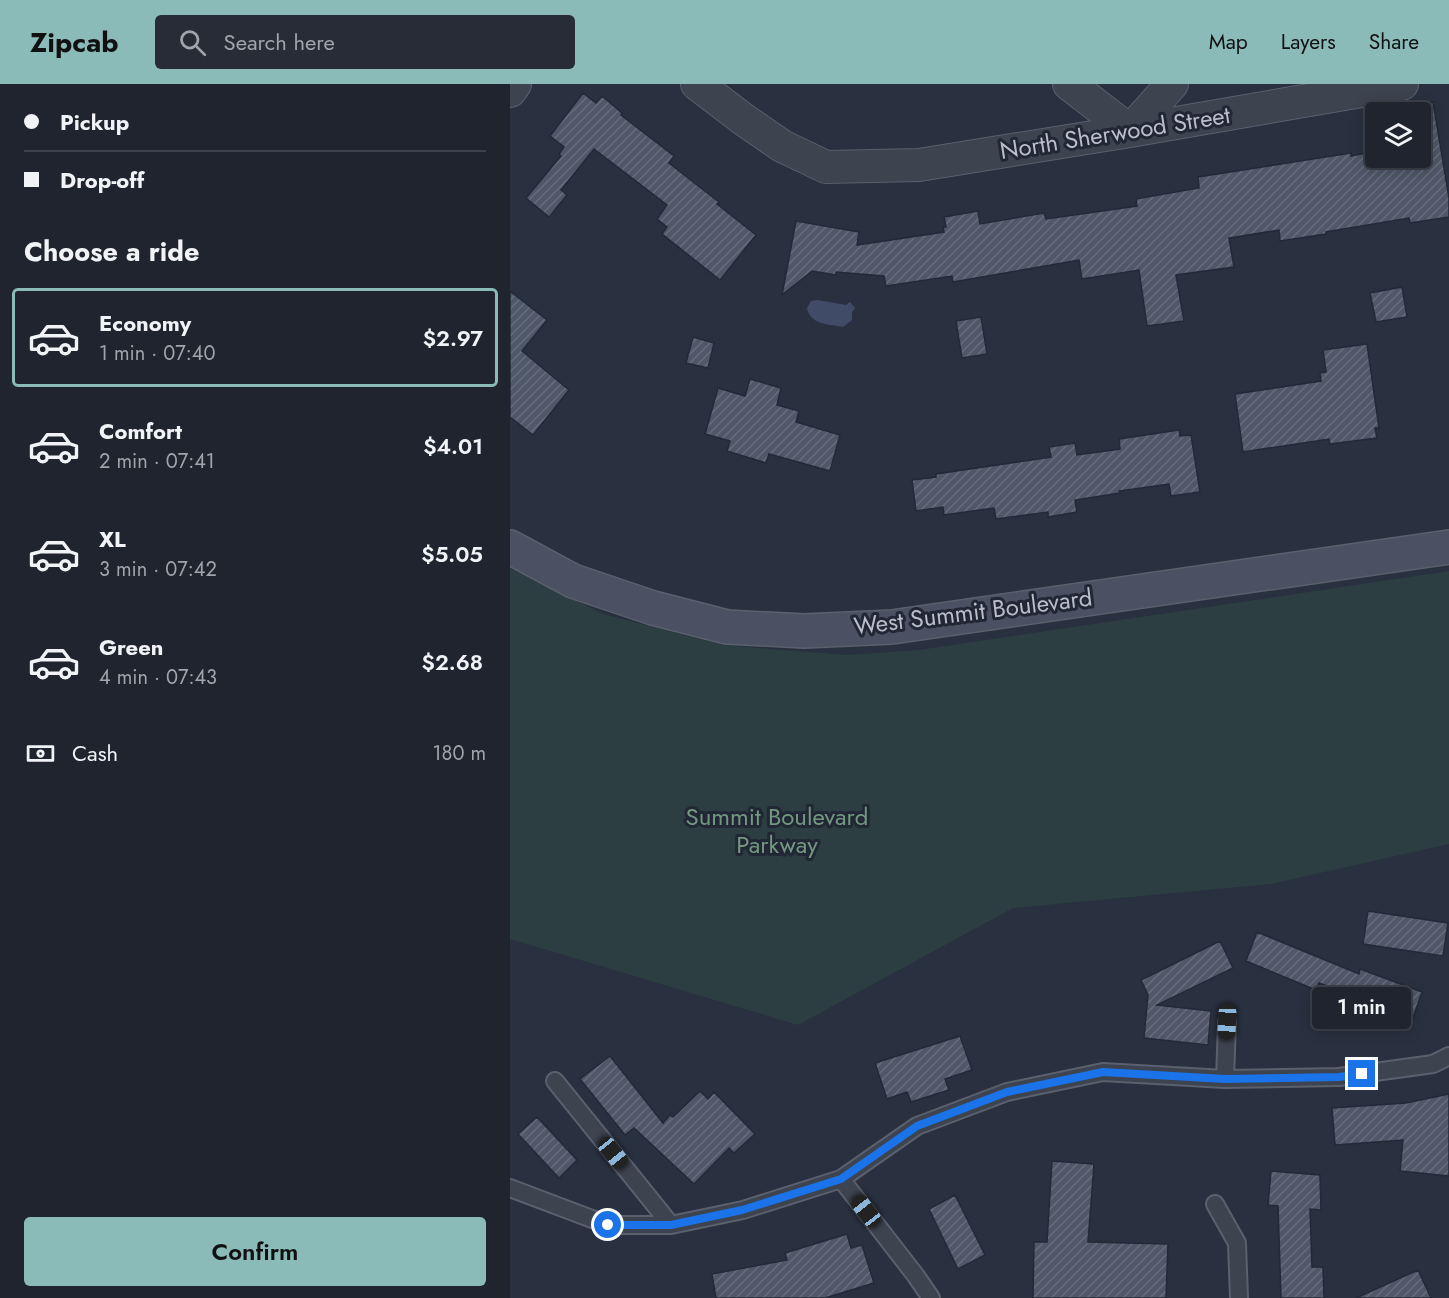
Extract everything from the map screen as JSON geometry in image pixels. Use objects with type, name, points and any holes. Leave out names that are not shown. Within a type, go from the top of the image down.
[{"type":"street","points":[[510,91],[515,84]]},
{"type":"street","name":"North Sherwood Street","points":[[698,84],[782,146],[826,167],[919,165],[1402,84]]},
{"type":"street","points":[[1069,84],[1130,131],[1172,84]]},
{"type":"street","name":"West Summit Boulevard","points":[[510,547],[573,581],[653,608],[727,627],[804,631],[892,627],[1449,547]]},
{"type":"lane","points":[[1225,1079],[1227,1022]]},
{"type":"lane","points":[[510,1188],[608,1225],[671,1225],[742,1210],[841,1179],[917,1126],[1007,1092],[1103,1072],[1225,1079],[1339,1077],[1433,1064],[1449,1056]]},
{"type":"lane","points":[[555,1081],[671,1225]]},
{"type":"lane","points":[[841,1179],[931,1298]]},
{"type":"lane","points":[[1215,1204],[1237,1243],[1239,1298]]},
{"type":"green space","name":"Summit Boulevard Parkway","points":[[510,568],[603,614],[722,645],[846,655],[919,650],[1449,571],[1449,844],[1271,884],[1013,908],[798,1025],[510,939]]},
{"type":"water","points":[[811,301],[846,305],[850,302],[855,308],[852,312],[852,320],[843,327],[816,321],[807,308]]},
{"type":"building","points":[[583,93],[596,103],[602,96],[622,113],[621,115],[674,156],[669,163],[719,202],[717,204],[756,235],[720,280],[662,234],[667,227],[657,219],[667,205],[594,149],[561,190],[567,195],[549,217],[526,198],[561,156],[559,154],[564,147],[550,136]]},
{"type":"building","points":[[1431,102],[1433,102],[1449,198],[1449,217],[1410,223],[1409,218],[1280,241],[1279,230],[1229,238],[1234,267],[1176,275],[1184,321],[1147,326],[1139,270],[1082,279],[1079,260],[953,282],[952,276],[886,286],[884,276],[836,272],[836,275],[812,271],[782,295],[796,221],[859,232],[857,245],[944,232],[943,227],[946,227],[944,217],[978,211],[980,224],[1044,213],[1046,219],[1137,206],[1136,199],[1199,188],[1198,177],[1351,153],[1351,156],[1365,153],[1365,168],[1431,168]]},
{"type":"building","points":[[1402,287],[1407,317],[1376,322],[1370,293]]},
{"type":"building","points":[[510,291],[547,320],[522,351],[569,390],[533,435],[510,417]]},
{"type":"building","points":[[981,317],[987,354],[962,358],[956,321]]},
{"type":"building","points":[[693,337],[714,343],[708,368],[686,363]]},
{"type":"building","points":[[1367,344],[1379,428],[1375,428],[1377,438],[1330,444],[1329,439],[1243,452],[1235,394],[1321,381],[1320,373],[1326,372],[1323,350]]},
{"type":"building","points":[[750,379],[781,388],[777,405],[799,411],[796,422],[840,435],[830,471],[769,454],[766,463],[727,451],[730,441],[705,434],[718,388],[745,396]]},
{"type":"building","points":[[1179,430],[1180,436],[1191,435],[1200,492],[1171,496],[1169,484],[1119,491],[1120,493],[1075,500],[1077,512],[1048,517],[1048,512],[996,519],[994,508],[944,515],[943,507],[916,511],[912,480],[936,477],[936,474],[1051,457],[1049,447],[1075,443],[1077,455],[1120,449],[1119,439]]},
{"type":"building","points":[[1368,911],[1448,923],[1443,956],[1363,944]]},
{"type":"building","points":[[1257,932],[1359,974],[1360,969],[1422,992],[1413,1018],[1319,983],[1316,990],[1246,961]]},
{"type":"building","points":[[1220,941],[1233,968],[1157,1005],[1211,1011],[1208,1045],[1144,1038],[1148,995],[1141,980]]},
{"type":"building","points":[[960,1036],[972,1070],[945,1079],[949,1090],[911,1102],[907,1092],[887,1099],[875,1063]]},
{"type":"building","points":[[610,1056],[663,1123],[670,1115],[673,1117],[700,1091],[708,1099],[714,1092],[755,1134],[734,1153],[729,1148],[694,1184],[634,1128],[625,1135],[580,1079]]},
{"type":"building","points":[[1449,1094],[1449,1176],[1400,1171],[1403,1140],[1335,1145],[1332,1108],[1406,1103]]},
{"type":"building","points":[[537,1117],[577,1160],[559,1178],[518,1134]]},
{"type":"building","points":[[1052,1161],[1094,1164],[1088,1242],[1168,1244],[1166,1298],[1033,1298],[1034,1242],[1047,1242]]},
{"type":"building","points":[[1271,1171],[1320,1175],[1321,1210],[1310,1209],[1312,1267],[1323,1267],[1324,1298],[1281,1298],[1278,1206],[1268,1205]]},
{"type":"building","points":[[955,1195],[985,1255],[958,1269],[929,1209]]},
{"type":"building","points":[[847,1234],[851,1248],[862,1245],[874,1283],[825,1298],[716,1298],[712,1274],[787,1260],[785,1253]]},
{"type":"building","points":[[1418,1270],[1431,1298],[1356,1298]]},
{"type":"route","points":[[608,1225],[671,1225],[742,1210],[841,1179],[917,1126],[1007,1092],[1103,1072],[1225,1079],[1339,1077],[1362,1074]]}]
